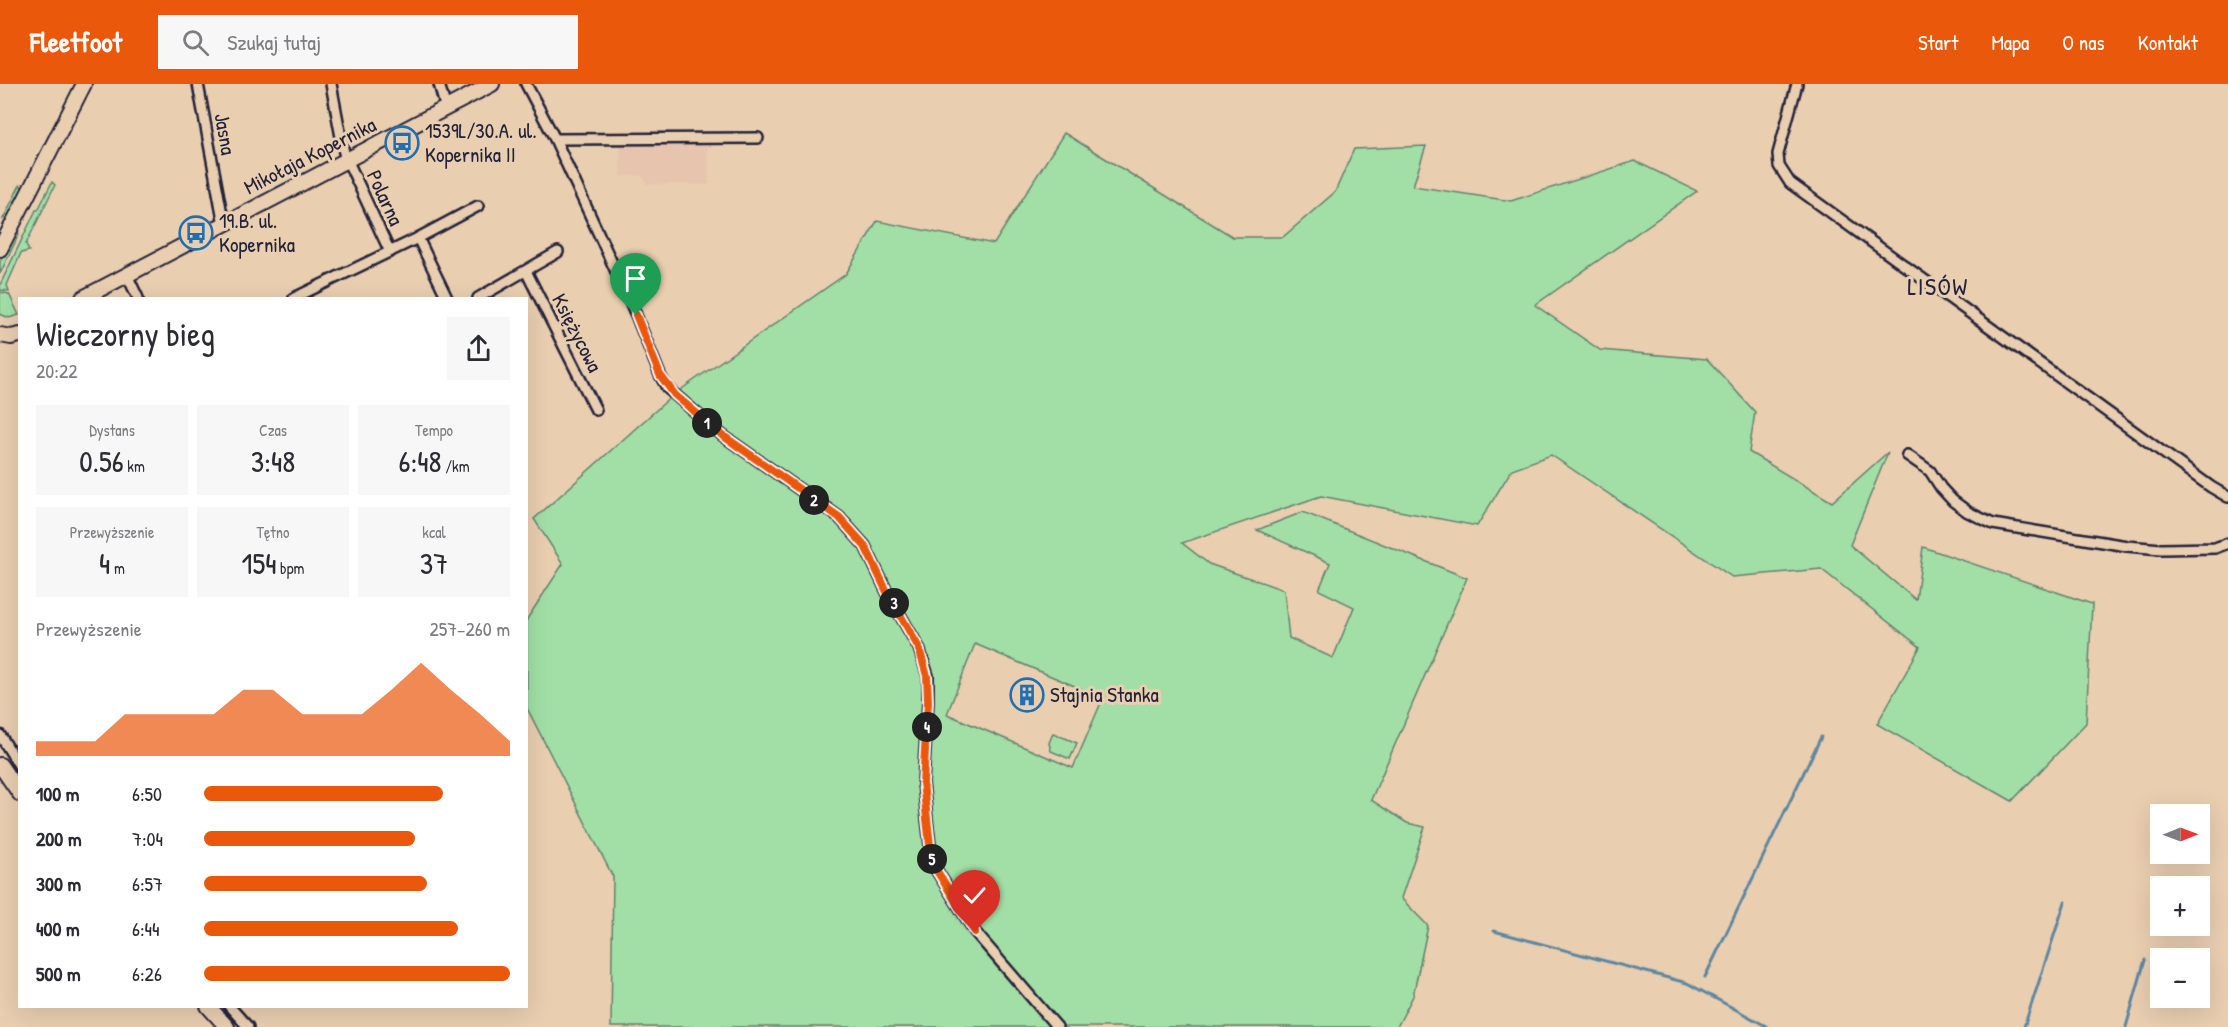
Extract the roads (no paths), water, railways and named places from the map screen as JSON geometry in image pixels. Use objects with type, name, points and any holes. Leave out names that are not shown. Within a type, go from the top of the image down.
[{"type":"street","points":[[0,249],[84,84]]},
{"type":"street","name":"Jasna","points":[[198,84],[224,225]]},
{"type":"street","name":"Polarna","points":[[331,84],[344,153],[390,252]]},
{"type":"street","points":[[438,84],[446,109]]},
{"type":"street","name":"Mikołaja Kopernika","points":[[85,297],[492,84]]},
{"type":"street","points":[[526,84],[555,139],[667,388],[722,435],[839,517],[865,546],[887,592],[919,648],[927,676],[928,702],[923,783],[932,863],[975,932],[1057,1027]]},
{"type":"street","points":[[1797,84],[1778,154],[1782,174],[1790,183],[2204,483],[2228,497]]},
{"type":"street","points":[[555,139],[758,138]]},
{"type":"street","points":[[296,297],[478,206]]},
{"type":"street","name":"Polarna","points":[[418,238],[447,297]]},
{"type":"street","points":[[480,297],[558,252]]},
{"type":"street","name":"Księżycowa","points":[[526,271],[596,410]]},
{"type":"street","points":[[127,276],[138,297]]},
{"type":"street","points":[[0,325],[18,328]]},
{"type":"street","points":[[0,336],[18,335]]},
{"type":"street","points":[[1907,455],[1930,471],[1953,501],[1968,512],[1993,524],[2127,546],[2161,549],[2215,548],[2228,543]]},
{"type":"street","points":[[0,735],[18,764]]},
{"type":"street","points":[[0,765],[18,791]]},
{"type":"street","points":[[210,1008],[227,1027]]},
{"type":"street","points":[[231,1008],[248,1027]]},
{"type":"waterway","points":[[1705,977],[1821,737]]},
{"type":"waterway","points":[[2024,1027],[2065,902]]},
{"type":"waterway","points":[[1494,931],[1687,983],[1766,1026]]},
{"type":"waterway","points":[[2126,1027],[2145,960]]},
{"type":"place","name":"1539L/30.A. ul. Kopernika II","points":[[402,143]]},
{"type":"place","name":"19.B. ul. Kopernika","points":[[196,233]]},
{"type":"place","name":"Stajnia Stanka","points":[[1027,695]]},
{"type":"district","name":"LISÓW","points":[[1938,287]]}]
